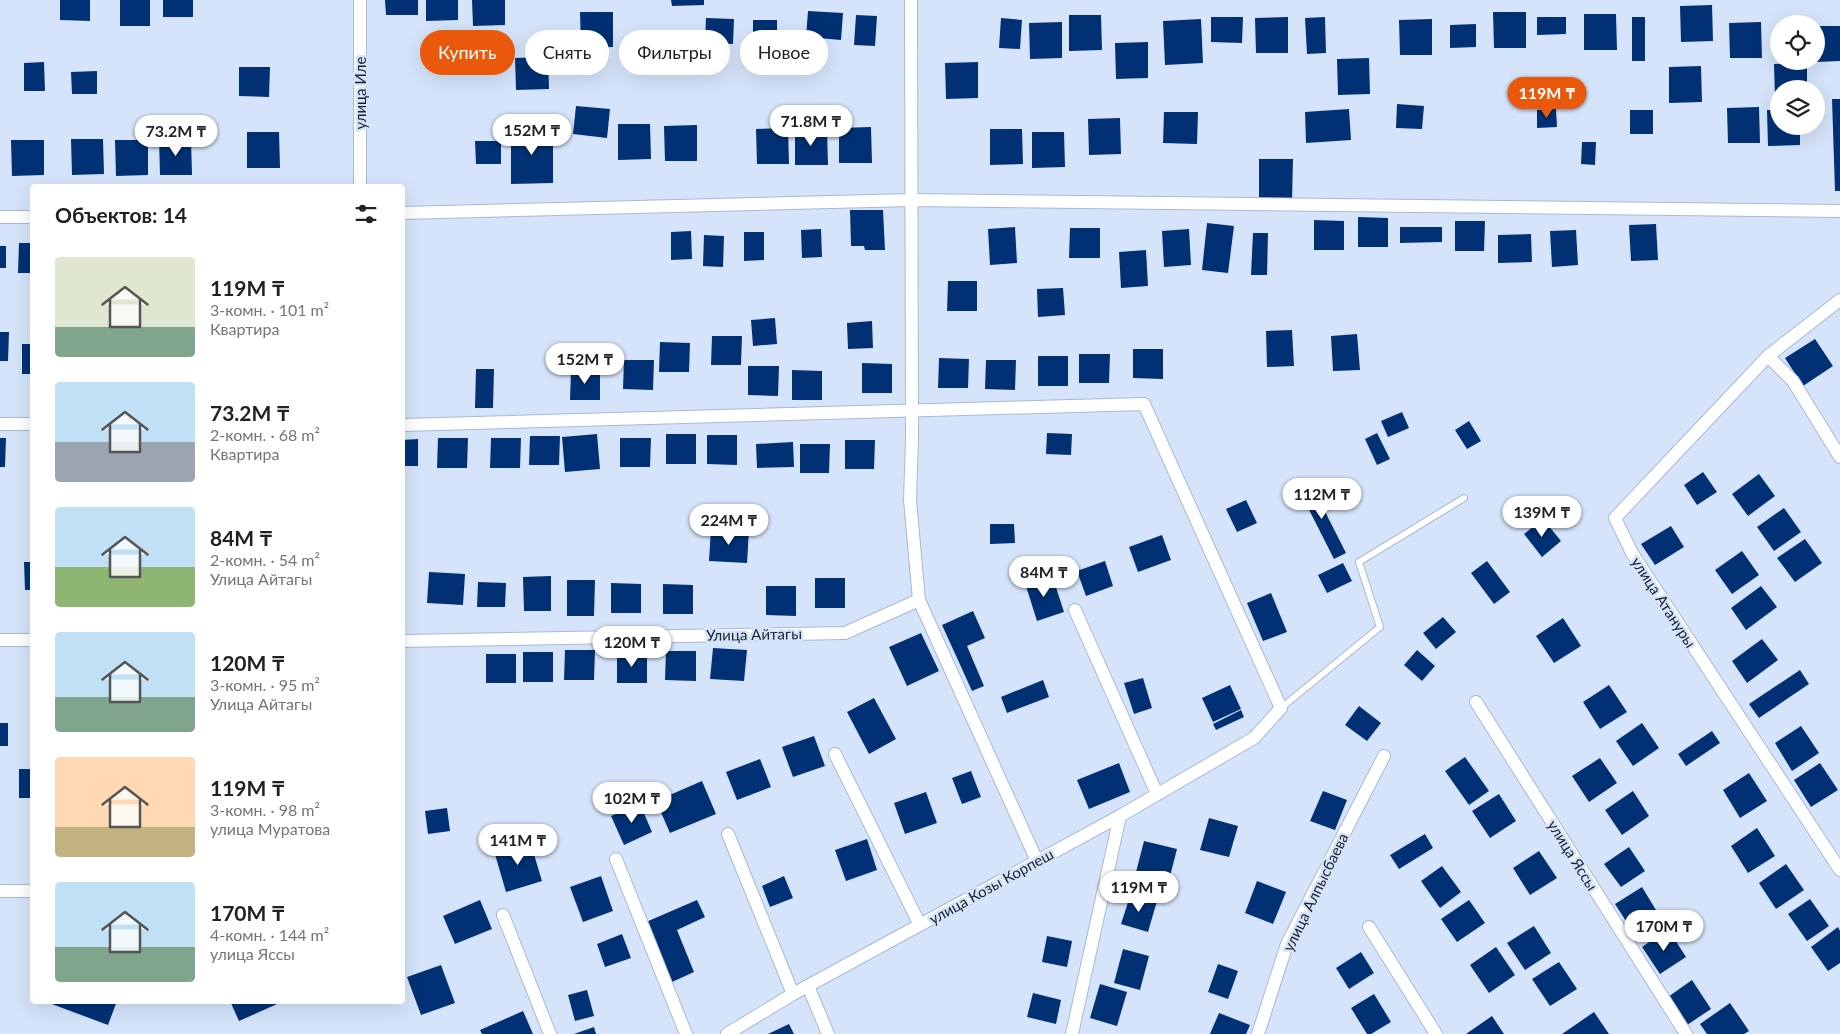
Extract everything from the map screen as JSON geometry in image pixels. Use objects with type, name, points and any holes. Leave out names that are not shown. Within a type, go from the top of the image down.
[{"type":"street","name":"улица Иле","points":[[360,0],[360,184]]},
{"type":"street","points":[[911,0],[910,500],[919,600],[1037,861]]},
{"type":"street","points":[[405,213],[911,200],[1840,211]]},
{"type":"street","points":[[0,217],[30,217]]},
{"type":"street","points":[[1840,300],[1768,356],[1793,381],[1840,457]]},
{"type":"street","name":"улица Атануры","points":[[1768,356],[1615,518],[1632,553],[1840,870]]},
{"type":"street","points":[[405,425],[1144,404],[1281,708]]},
{"type":"street","points":[[0,424],[30,424]]},
{"type":"street","name":"Улица Айтагы","points":[[405,641],[844,632],[919,600]]},
{"type":"street","points":[[1074,610],[1157,794]]},
{"type":"street","points":[[0,640],[30,640]]},
{"type":"street","name":"улица Яссы","points":[[1476,702],[1686,1034]]},
{"type":"street","name":"улица Козы Корпеш","points":[[727,1034],[793,994],[1120,816],[1254,738],[1281,708]]},
{"type":"street","points":[[835,754],[920,925]]},
{"type":"street","name":"улица Алпысбаева","points":[[1258,1034],[1287,944],[1384,756]]},
{"type":"street","points":[[1072,1034],[1120,816]]},
{"type":"street","points":[[728,834],[793,994]]},
{"type":"street","points":[[616,859],[686,1034]]},
{"type":"street","points":[[0,891],[30,891]]},
{"type":"street","points":[[503,915],[550,1034]]},
{"type":"street","points":[[1370,927],[1436,1034]]},
{"type":"street","points":[[808,986],[828,1034]]},
{"type":"lane","points":[[1281,708],[1380,627],[1359,562],[1464,498]]},
{"type":"building","points":[[60,0],[90,0],[90,21],[60,20]]},
{"type":"building","points":[[120,0],[150,0],[150,26],[120,26]]},
{"type":"building","points":[[163,0],[193,0],[193,17],[163,17]]},
{"type":"building","points":[[385,0],[418,0],[418,15],[386,15]]},
{"type":"building","points":[[426,0],[458,0],[458,20],[426,21]]},
{"type":"building","points":[[472,0],[505,0],[505,25],[473,26]]},
{"type":"building","points":[[671,0],[704,0],[704,5],[672,6]]},
{"type":"building","points":[[1712,5],[1713,41],[1681,42],[1680,6]]},
{"type":"building","points":[[808,11],[843,13],[841,40],[828,39],[828,30],[807,30]]},
{"type":"building","points":[[580,12],[613,12],[613,47],[609,47],[609,30],[580,30]]},
{"type":"building","points":[[1493,12],[1526,12],[1526,48],[1494,48]]},
{"type":"building","points":[[1584,14],[1616,14],[1617,50],[1584,50]]},
{"type":"building","points":[[856,15],[877,16],[875,46],[854,45]]},
{"type":"building","points":[[1069,15],[1101,15],[1102,50],[1069,51]]},
{"type":"building","points":[[1211,17],[1243,17],[1242,43],[1211,42]]},
{"type":"building","points":[[1288,17],[1288,53],[1256,53],[1255,18]]},
{"type":"building","points":[[1325,17],[1326,53],[1307,54],[1305,18]]},
{"type":"building","points":[[1537,17],[1566,17],[1566,34],[1537,35]]},
{"type":"building","points":[[1632,17],[1645,17],[1645,61],[1632,61]]},
{"type":"building","points":[[706,18],[734,19],[733,44],[730,44],[730,30],[706,30]]},
{"type":"building","points":[[1001,18],[1022,20],[1020,49],[999,48]]},
{"type":"building","points":[[1201,19],[1203,63],[1165,65],[1163,21]]},
{"type":"building","points":[[1432,19],[1432,55],[1400,55],[1399,20]]},
{"type":"building","points":[[753,20],[777,20],[777,30],[753,30]]},
{"type":"building","points":[[1062,22],[1062,58],[1030,59],[1029,23]]},
{"type":"building","points":[[1761,22],[1762,58],[1730,58],[1729,23]]},
{"type":"building","points":[[1476,24],[1476,47],[1450,48],[1450,25]]},
{"type":"building","points":[[1825,26],[1840,26],[1840,61],[1825,62]]},
{"type":"building","points":[[1148,42],[1148,78],[1116,79],[1115,43]]},
{"type":"building","points":[[515,58],[525,58],[525,75],[549,75],[549,89],[516,90]]},
{"type":"building","points":[[1369,58],[1370,94],[1338,95],[1337,59]]},
{"type":"building","points":[[44,62],[45,91],[24,91],[24,63]]},
{"type":"building","points":[[978,62],[978,98],[946,99],[945,63]]},
{"type":"building","points":[[1701,66],[1702,102],[1669,103],[1669,67]]},
{"type":"building","points":[[239,67],[270,67],[269,97],[239,96]]},
{"type":"building","points":[[1774,70],[1807,70],[1807,80],[1774,80]]},
{"type":"building","points":[[97,71],[97,94],[72,94],[71,72]]},
{"type":"building","points":[[1832,99],[1840,99],[1840,191],[1835,191]]},
{"type":"building","points":[[1397,104],[1424,106],[1422,129],[1396,128]]},
{"type":"building","points":[[576,106],[610,109],[607,138],[573,134]]},
{"type":"building","points":[[1759,107],[1760,143],[1728,143],[1727,108]]},
{"type":"building","points":[[1349,109],[1351,140],[1306,143],[1305,112]]},
{"type":"building","points":[[1556,109],[1557,127],[1537,128],[1537,110]]},
{"type":"building","points":[[1630,110],[1653,110],[1653,134],[1630,134]]},
{"type":"building","points":[[1767,110],[1770,110],[1770,135],[1800,135],[1800,145],[1768,146]]},
{"type":"building","points":[[1164,112],[1198,112],[1197,144],[1163,143]]},
{"type":"building","points":[[1120,118],[1121,154],[1089,155],[1088,119]]},
{"type":"building","points":[[618,124],[650,124],[651,159],[618,160]]},
{"type":"building","points":[[697,125],[697,161],[665,161],[664,126]]},
{"type":"building","points":[[871,127],[872,163],[839,163],[839,128]]},
{"type":"building","points":[[788,128],[789,164],[757,164],[756,129]]},
{"type":"building","points":[[553,129],[553,183],[511,184],[511,130]]},
{"type":"building","points":[[795,129],[827,129],[828,165],[795,165]]},
{"type":"building","points":[[990,129],[1022,129],[1023,164],[990,165]]},
{"type":"building","points":[[247,132],[279,132],[280,168],[247,168]]},
{"type":"building","points":[[1032,132],[1064,132],[1065,167],[1032,168]]},
{"type":"building","points":[[71,139],[103,139],[104,174],[72,175]]},
{"type":"building","points":[[159,139],[191,139],[192,175],[160,175]]},
{"type":"building","points":[[11,140],[44,140],[44,175],[12,176]]},
{"type":"building","points":[[115,140],[148,140],[148,175],[116,176]]},
{"type":"building","points":[[475,141],[501,141],[501,164],[476,164]]},
{"type":"building","points":[[1582,142],[1596,142],[1595,165],[1581,164]]},
{"type":"building","points":[[1259,159],[1293,159],[1292,201],[1259,200]]},
{"type":"building","points":[[850,210],[883,210],[885,250],[865,250],[864,246],[851,246]]},
{"type":"building","points":[[1358,217],[1388,218],[1388,247],[1358,247]]},
{"type":"building","points":[[1314,220],[1344,221],[1344,250],[1314,250]]},
{"type":"building","points":[[1455,221],[1485,221],[1484,251],[1455,251]]},
{"type":"building","points":[[1207,223],[1234,226],[1228,273],[1202,270]]},
{"type":"building","points":[[1656,224],[1658,260],[1631,261],[1629,225]]},
{"type":"building","points":[[1015,227],[1017,263],[990,265],[988,229]]},
{"type":"building","points":[[1400,227],[1442,227],[1442,242],[1400,243]]},
{"type":"building","points":[[1070,228],[1100,228],[1100,258],[1069,258]]},
{"type":"building","points":[[821,229],[822,257],[802,258],[801,230]]},
{"type":"building","points":[[1189,229],[1191,265],[1164,267],[1162,231]]},
{"type":"building","points":[[1576,230],[1578,265],[1552,267],[1550,231]]},
{"type":"building","points":[[691,231],[692,259],[671,260],[671,232]]},
{"type":"building","points":[[744,232],[764,232],[764,260],[744,261]]},
{"type":"building","points":[[1253,233],[1268,233],[1267,275],[1251,275]]},
{"type":"building","points":[[1531,234],[1532,262],[1498,263],[1498,235]]},
{"type":"building","points":[[704,235],[724,236],[723,267],[703,266]]},
{"type":"building","points":[[19,243],[30,243],[30,273],[18,273]]},
{"type":"building","points":[[0,246],[6,246],[6,268],[0,268]]},
{"type":"building","points":[[1146,250],[1148,286],[1121,288],[1119,252]]},
{"type":"building","points":[[948,281],[977,281],[977,311],[947,311]]},
{"type":"building","points":[[1063,288],[1065,315],[1038,317],[1037,289]]},
{"type":"building","points":[[775,318],[777,344],[753,346],[751,320]]},
{"type":"building","points":[[872,321],[873,348],[848,349],[847,323]]},
{"type":"building","points":[[1292,330],[1294,366],[1267,367],[1266,331]]},
{"type":"building","points":[[0,332],[9,332],[8,361],[0,361]]},
{"type":"building","points":[[1357,334],[1360,370],[1333,371],[1331,336]]},
{"type":"building","points":[[712,336],[742,336],[741,365],[711,365]]},
{"type":"building","points":[[1815,339],[1833,366],[1803,386],[1785,358]]},
{"type":"building","points":[[660,342],[690,343],[689,372],[659,372]]},
{"type":"building","points":[[22,344],[30,344],[30,374],[22,374]]},
{"type":"building","points":[[1133,349],[1163,349],[1163,379],[1133,378]]},
{"type":"building","points":[[1079,354],[1110,354],[1109,383],[1079,383]]},
{"type":"building","points":[[1038,356],[1068,356],[1068,386],[1038,386]]},
{"type":"building","points":[[939,358],[969,359],[968,388],[938,388]]},
{"type":"building","points":[[624,360],[654,360],[653,390],[623,389]]},
{"type":"building","points":[[986,360],[1016,360],[1015,390],[985,389]]},
{"type":"building","points":[[862,363],[892,364],[892,393],[862,393]]},
{"type":"building","points":[[748,366],[779,366],[778,396],[748,395]]},
{"type":"building","points":[[476,369],[494,369],[493,408],[475,408]]},
{"type":"building","points":[[571,370],[600,370],[600,400],[570,400]]},
{"type":"building","points":[[792,370],[822,371],[822,400],[792,400]]},
{"type":"building","points":[[1402,412],[1409,428],[1388,437],[1381,421]]},
{"type":"building","points":[[1469,421],[1481,441],[1467,449],[1455,430]]},
{"type":"building","points":[[1047,433],[1072,434],[1071,455],[1046,454]]},
{"type":"building","points":[[1377,433],[1390,459],[1377,465],[1365,439]]},
{"type":"building","points":[[597,434],[600,469],[565,472],[562,437]]},
{"type":"building","points":[[666,434],[696,434],[696,464],[666,464]]},
{"type":"building","points":[[707,435],[737,435],[737,465],[707,464]]},
{"type":"building","points":[[530,436],[560,436],[559,465],[529,465]]},
{"type":"building","points":[[0,438],[6,438],[5,467],[0,467]]},
{"type":"building","points":[[438,438],[468,438],[467,468],[437,468]]},
{"type":"building","points":[[491,438],[521,438],[520,468],[490,468]]},
{"type":"building","points":[[620,438],[651,438],[650,467],[620,467]]},
{"type":"building","points":[[418,439],[418,466],[405,466],[405,440]]},
{"type":"building","points":[[845,440],[875,440],[874,469],[845,469]]},
{"type":"building","points":[[793,442],[794,467],[757,468],[756,444]]},
{"type":"building","points":[[800,444],[830,444],[829,473],[800,473]]},
{"type":"building","points":[[1703,472],[1717,492],[1697,505],[1684,485]]},
{"type":"building","points":[[1759,474],[1775,496],[1748,516],[1732,494]]},
{"type":"building","points":[[1310,482],[1346,553],[1334,559],[1298,488]]},
{"type":"building","points":[[1246,500],[1257,523],[1237,532],[1226,509]]},
{"type":"building","points":[[1784,508],[1801,532],[1774,551],[1757,527]]},
{"type":"building","points":[[1543,519],[1561,541],[1542,557],[1524,534]]},
{"type":"building","points":[[990,524],[1014,524],[1015,543],[990,544]]},
{"type":"building","points":[[1671,526],[1684,547],[1655,565],[1641,544]]},
{"type":"building","points":[[711,528],[749,530],[747,563],[709,561]]},
{"type":"building","points":[[1162,535],[1171,560],[1138,572],[1129,547]]},
{"type":"building","points":[[1805,539],[1822,563],[1795,582],[1777,558]]},
{"type":"building","points":[[1742,551],[1759,575],[1732,594],[1715,570]]},
{"type":"building","points":[[1105,561],[1113,586],[1086,596],[1077,571]]},
{"type":"building","points":[[1487,561],[1510,592],[1494,604],[1471,573]]},
{"type":"building","points":[[24,562],[30,562],[30,590],[25,590]]},
{"type":"building","points":[[1343,563],[1352,581],[1327,593],[1318,575]]},
{"type":"building","points":[[429,572],[465,574],[463,605],[427,603]]},
{"type":"building","points":[[1052,575],[1064,612],[1037,621],[1025,583]]},
{"type":"building","points":[[551,576],[551,611],[524,611],[523,577]]},
{"type":"building","points":[[815,578],[845,578],[845,608],[815,608]]},
{"type":"building","points":[[567,580],[595,580],[594,616],[567,616]]},
{"type":"building","points":[[478,582],[506,583],[505,607],[477,607]]},
{"type":"building","points":[[611,583],[641,584],[641,613],[611,613]]},
{"type":"building","points":[[663,584],[693,585],[693,614],[663,614]]},
{"type":"building","points":[[766,586],[796,586],[796,616],[766,615]]},
{"type":"building","points":[[1761,586],[1777,607],[1746,630],[1731,608]]},
{"type":"building","points":[[1271,593],[1287,632],[1263,641],[1247,603]]},
{"type":"building","points":[[973,611],[985,638],[967,646],[984,686],[972,691],[942,625]]},
{"type":"building","points":[[1443,617],[1456,632],[1436,649],[1423,633]]},
{"type":"building","points":[[1563,618],[1581,646],[1554,663],[1536,636]]},
{"type":"building","points":[[921,633],[939,671],[907,686],[889,647]]},
{"type":"building","points":[[1762,639],[1778,660],[1747,683],[1732,661]]},
{"type":"building","points":[[713,648],[747,650],[744,681],[710,679]]},
{"type":"building","points":[[565,650],[595,650],[594,680],[564,680]]},
{"type":"building","points":[[1417,650],[1435,666],[1422,681],[1404,665]]},
{"type":"building","points":[[666,651],[696,651],[696,681],[665,680]]},
{"type":"building","points":[[523,652],[553,652],[553,682],[523,682]]},
{"type":"building","points":[[617,653],[647,653],[647,683],[617,683]]},
{"type":"building","points":[[486,654],[516,654],[516,683],[486,683]]},
{"type":"building","points":[[1800,670],[1809,684],[1759,718],[1749,704]]},
{"type":"building","points":[[1143,678],[1152,708],[1134,714],[1124,683]]},
{"type":"building","points":[[1043,680],[1049,697],[1007,713],[1001,697]]},
{"type":"building","points":[[1230,685],[1241,709],[1213,722],[1202,698]]},
{"type":"building","points":[[1609,685],[1627,712],[1600,729],[1583,702]]},
{"type":"building","points":[[874,698],[896,739],[869,754],[847,712]]},
{"type":"building","points":[[1359,706],[1381,723],[1367,741],[1345,725]]},
{"type":"building","points":[[1241,710],[1244,717],[1216,730],[1213,724]]},
{"type":"building","points":[[0,723],[8,723],[8,746],[0,746]]},
{"type":"building","points":[[1642,723],[1659,748],[1633,766],[1616,741]]},
{"type":"building","points":[[1801,726],[1819,753],[1792,771],[1775,743]]},
{"type":"building","points":[[1712,731],[1720,743],[1686,766],[1678,754]]},
{"type":"building","points":[[814,736],[825,766],[793,777],[782,747]]},
{"type":"building","points":[[1465,757],[1489,791],[1469,805],[1445,771]]},
{"type":"building","points":[[1600,758],[1617,783],[1589,802],[1572,776]]},
{"type":"building","points":[[760,759],[771,787],[737,800],[726,772]]},
{"type":"building","points":[[1119,763],[1130,792],[1089,809],[1077,780]]},
{"type":"building","points":[[1820,763],[1838,790],[1811,807],[1794,780]]},
{"type":"building","points":[[19,769],[30,769],[30,798],[19,798]]},
{"type":"building","points":[[971,771],[981,797],[962,804],[952,778]]},
{"type":"building","points":[[1749,773],[1767,801],[1740,818],[1723,790]]},
{"type":"building","points":[[702,781],[716,814],[670,833],[656,801]]},
{"type":"building","points":[[1323,791],[1347,800],[1335,830],[1310,821]]},
{"type":"building","points":[[1633,791],[1649,816],[1622,835],[1605,810]]},
{"type":"building","points":[[926,792],[937,823],[905,834],[894,803]]},
{"type":"building","points":[[1499,794],[1516,821],[1490,838],[1472,811]]},
{"type":"building","points":[[640,804],[652,832],[624,845],[611,816]]},
{"type":"building","points":[[447,808],[450,831],[428,834],[425,811]]},
{"type":"building","points":[[1209,818],[1238,826],[1229,857],[1200,850]]},
{"type":"building","points":[[1757,828],[1775,856],[1748,873],[1731,846]]},
{"type":"building","points":[[1425,834],[1433,848],[1399,869],[1390,855]]},
{"type":"building","points":[[867,839],[877,870],[846,881],[835,850]]},
{"type":"building","points":[[530,841],[542,881],[506,892],[494,851]]},
{"type":"building","points":[[1144,841],[1177,849],[1169,880],[1136,872]]},
{"type":"building","points":[[1629,847],[1645,871],[1621,887],[1604,864]]},
{"type":"building","points":[[1539,851],[1557,878],[1530,895],[1513,868]]},
{"type":"building","points":[[1786,864],[1804,890],[1776,909],[1759,883]]},
{"type":"building","points":[[1442,866],[1461,892],[1440,908],[1421,881]]},
{"type":"building","points":[[601,876],[613,911],[583,922],[570,887]]},
{"type":"building","points":[[784,876],[793,898],[770,907],[762,886]]},
{"type":"building","points":[[1257,881],[1286,892],[1273,924],[1245,913]]},
{"type":"building","points":[[1642,887],[1659,915],[1633,932],[1615,904]]},
{"type":"building","points":[[1131,893],[1157,901],[1148,932],[1121,924]]},
{"type":"building","points":[[1810,899],[1829,926],[1807,941],[1788,914]]},
{"type":"building","points":[[480,900],[492,929],[455,944],[443,916]]},
{"type":"building","points":[[697,900],[705,917],[677,930],[694,972],[672,982],[646,922]]},
{"type":"building","points":[[1469,900],[1485,923],[1457,942],[1441,919]]},
{"type":"building","points":[[1534,926],[1551,953],[1525,970],[1507,943]]},
{"type":"building","points":[[1838,927],[1840,931],[1840,963],[1828,971],[1811,947]]},
{"type":"building","points":[[1668,929],[1686,957],[1660,974],[1642,947]]},
{"type":"building","points":[[622,934],[631,958],[605,967],[597,944]]},
{"type":"building","points":[[1047,936],[1072,941],[1067,967],[1042,962]]},
{"type":"building","points":[[1496,947],[1515,975],[1489,993],[1470,965]]},
{"type":"building","points":[[1123,949],[1149,956],[1140,990],[1114,983]]},
{"type":"building","points":[[1361,952],[1374,973],[1349,989],[1336,968]]},
{"type":"building","points":[[1559,962],[1577,989],[1550,1006],[1532,979]]},
{"type":"building","points":[[1218,964],[1238,971],[1228,999],[1208,992]]},
{"type":"building","points":[[441,965],[455,1003],[421,1015],[407,977]]},
{"type":"building","points":[[1692,980],[1711,1009],[1687,1025],[1668,997]]},
{"type":"building","points":[[1100,984],[1127,992],[1117,1026],[1090,1018]]},
{"type":"building","points":[[587,990],[594,1016],[575,1021],[568,995]]},
{"type":"building","points":[[1033,993],[1061,1000],[1056,1024],[1027,1017]]},
{"type":"building","points":[[1374,994],[1391,1022],[1371,1034],[1367,1034],[1351,1008]]},
{"type":"building","points":[[1730,1003],[1749,1031],[1744,1034],[1707,1034],[1700,1024]]},
{"type":"building","points":[[52,1004],[116,1004],[108,1025]]},
{"type":"building","points":[[231,1004],[277,1004],[239,1021]]},
{"type":"building","points":[[523,1011],[533,1034],[482,1034],[480,1030]]},
{"type":"building","points":[[1594,1012],[1609,1034],[1562,1034]]},
{"type":"building","points":[[1219,1013],[1250,1025],[1246,1034],[1210,1034]]},
{"type":"building","points":[[1492,1016],[1504,1034],[1466,1034]]},
{"type":"building","points":[[789,1024],[794,1034],[768,1034]]},
{"type":"building","points":[[594,1027],[596,1034],[574,1034]]}]
